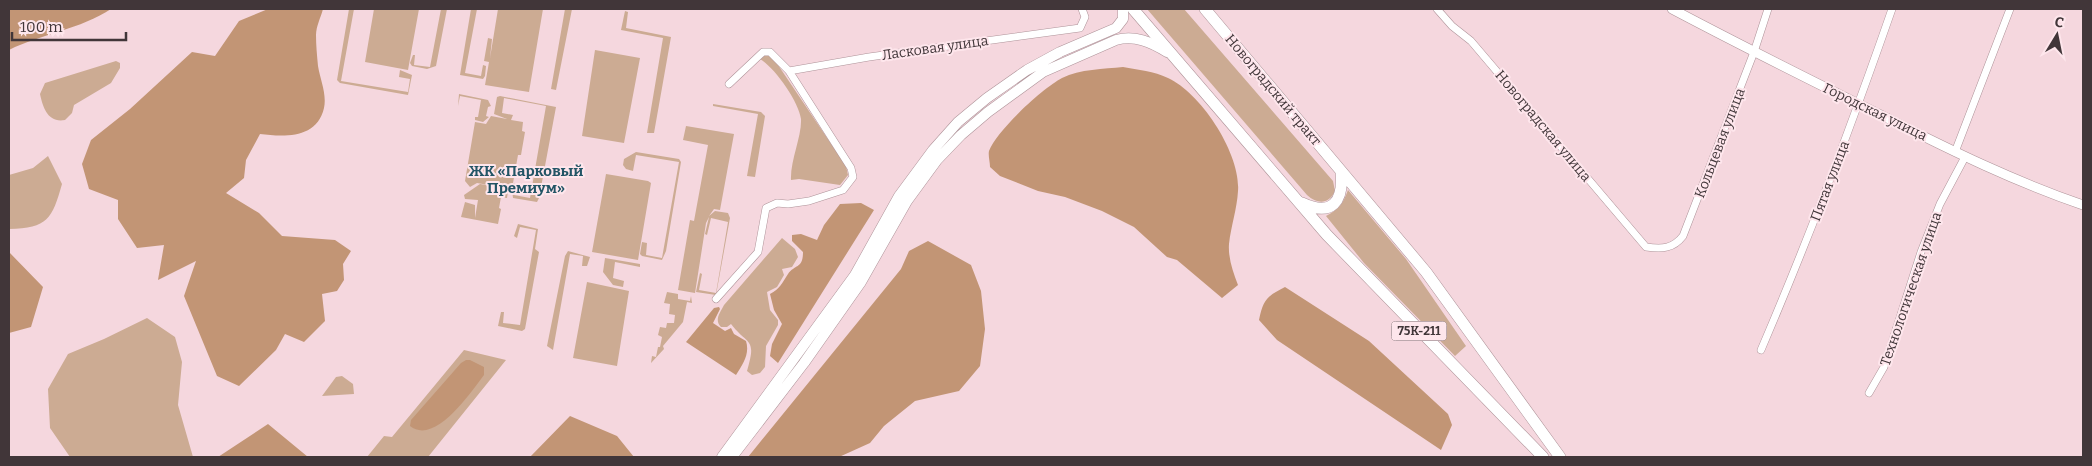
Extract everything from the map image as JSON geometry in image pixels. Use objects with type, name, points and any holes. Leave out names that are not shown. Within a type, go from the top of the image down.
[{"type":"main road","points":[[722,457],[856,275],[899,196],[933,150],[952,129],[987,98],[1027,70],[1060,52],[1116,28],[1124,16],[1124,9]]},
{"type":"main road","name":"75К-211","points":[[1133,9],[1338,247],[1543,457]]},
{"type":"main road","name":"Новоградский тракт","points":[[1207,11],[1426,272],[1560,457]]},
{"type":"main road","points":[[732,457],[804,363],[861,282],[907,201],[937,160],[961,134],[1043,72],[1116,40],[1125,38],[1145,40],[1172,55]]},
{"type":"main road","points":[[1298,201],[1312,208],[1324,209],[1334,206],[1340,197],[1343,186],[1341,171]]},
{"type":"street","name":"Ласковая улица","points":[[789,71],[879,56],[1080,28],[1085,17],[1082,9]]},
{"type":"street","name":"Новоградская улица","points":[[1437,9],[1452,26],[1472,41],[1646,247]]},
{"type":"street","name":"Городская улица","points":[[1672,9],[1955,152],[2046,193],[2083,205]]},
{"type":"street","name":"Кольцевая улица","points":[[1646,247],[1661,249],[1677,244],[1684,236],[1754,52],[1768,9]]},
{"type":"street","name":"Пятая улица","points":[[1761,350],[1802,255],[1892,9]]},
{"type":"street","points":[[1955,152],[2010,9]]},
{"type":"street","points":[[716,299],[758,250],[766,208],[777,202],[788,204],[824,197],[843,190],[853,177],[851,168],[789,71],[770,52],[763,52],[729,84]]},
{"type":"street","name":"Технологическая улица","points":[[1869,393],[1884,368],[1921,252],[1940,204],[1966,157]]},
{"type":"shaded area","points":[[9,9],[111,9],[87,22],[21,44],[9,50]]},
{"type":"shaded area","points":[[268,9],[323,9],[316,35],[316,47],[325,97],[324,108],[320,118],[307,131],[279,136],[260,134],[246,160],[244,178],[226,193],[259,213],[282,236],[335,240],[351,251],[343,264],[344,280],[337,291],[322,294],[325,321],[304,342],[285,334],[276,350],[239,386],[217,376],[184,296],[196,261],[158,280],[164,245],[137,248],[118,219],[118,200],[89,189],[82,164],[91,140],[130,109],[192,52],[215,56],[239,21]]},
{"type":"shaded area","points":[[349,9],[354,9],[341,81],[408,92],[410,79],[399,77],[400,70],[412,75],[408,95],[340,83],[337,80]]},
{"type":"shaded area","points":[[374,9],[419,9],[408,70],[365,62]]},
{"type":"shaded area","points":[[441,9],[447,9],[436,66],[427,69],[412,66],[410,63],[413,55],[415,55],[414,65],[430,67]]},
{"type":"shaded area","points":[[471,9],[477,9],[465,73],[481,76],[483,65],[486,66],[483,79],[460,75]]},
{"type":"shaded area","points":[[498,9],[543,9],[529,92],[485,85],[489,62],[484,61],[488,38],[492,39],[490,58]]},
{"type":"shaded area","points":[[565,9],[572,9],[556,90],[551,89]]},
{"type":"shaded area","points":[[1147,9],[1184,9],[1333,181],[1335,191],[1330,199],[1319,202],[1307,195]]},
{"type":"shaded area","points":[[625,11],[628,12],[626,28],[671,37],[654,133],[647,133],[663,38],[621,30]]},
{"type":"shaded area","points":[[595,50],[640,58],[624,143],[582,136]]},
{"type":"shaded area","points":[[764,55],[774,59],[846,166],[848,175],[840,185],[799,179],[791,180],[801,119],[796,104],[785,86],[766,63],[760,59]]},
{"type":"shaded area","points":[[116,61],[120,63],[120,68],[111,83],[74,105],[72,113],[65,120],[50,117],[40,94],[45,83]]},
{"type":"shaded area","points":[[1123,67],[1157,74],[1181,86],[1205,111],[1226,143],[1237,176],[1238,191],[1229,254],[1238,285],[1222,298],[1177,260],[1167,257],[1134,227],[1102,211],[1065,197],[1038,191],[1000,176],[990,167],[989,151],[1001,132],[1021,110],[1054,83],[1076,73]]},
{"type":"shaded area","points":[[459,94],[488,100],[491,106],[488,107],[486,116],[489,117],[483,122],[475,120],[475,117],[478,117],[481,100],[460,96],[458,106]]},
{"type":"shaded area","points":[[500,96],[556,107],[537,202],[513,198],[512,189],[477,183],[470,187],[465,181],[475,122],[486,124],[491,116],[507,119],[494,114],[497,97]],"holes":[[[504,98],[546,106],[530,198],[514,195],[516,184],[513,183],[518,155],[521,155],[525,132],[522,131],[523,122],[511,120],[513,115],[502,113]]]},
{"type":"shaded area","points":[[713,104],[761,112],[765,116],[755,177],[747,176],[758,114],[713,106]]},
{"type":"shaded area","points":[[686,126],[734,134],[720,210],[714,209],[709,216],[715,211],[728,213],[730,218],[716,295],[696,292],[700,273],[702,274],[699,290],[716,293],[728,222],[711,218],[707,235],[705,234],[709,217],[706,223],[695,293],[678,290],[690,220],[694,221],[708,145],[683,140]]},
{"type":"shaded area","points":[[636,152],[679,159],[681,162],[666,251],[662,260],[642,256],[640,254],[642,242],[647,243],[646,255],[662,258],[679,162],[636,155],[633,171],[626,169],[623,165],[624,159]]},
{"type":"shaded area","points":[[48,156],[62,184],[55,206],[40,224],[9,229],[9,175],[33,168]]},
{"type":"shaded area","points":[[606,174],[651,183],[638,260],[592,252]]},
{"type":"shaded area","points":[[480,184],[504,188],[508,191],[507,198],[501,197],[498,224],[461,217],[465,202],[475,205],[475,218],[478,200],[465,199],[464,195]]},
{"type":"shaded area","points":[[1348,190],[1406,259],[1466,346],[1455,356],[1364,263],[1326,216],[1340,206]]},
{"type":"shaded area","points":[[861,203],[874,210],[778,363],[770,356],[772,344],[782,324],[774,310],[770,294],[779,288],[791,271],[802,261],[803,252],[792,241],[792,235],[801,234],[817,240],[824,225],[840,204]]},
{"type":"shaded area","points":[[518,224],[538,229],[535,249],[539,252],[525,329],[522,331],[498,326],[501,312],[504,312],[503,323],[520,325],[536,230],[520,227],[517,238],[514,236]]},
{"type":"shaded area","points":[[782,238],[795,249],[798,257],[792,267],[782,269],[784,275],[777,287],[767,292],[770,310],[778,320],[778,325],[766,346],[765,367],[760,373],[752,375],[747,371],[751,352],[749,343],[731,324],[727,327],[721,327],[718,322],[718,316],[724,305]]},
{"type":"shaded area","points":[[928,241],[971,265],[981,291],[985,329],[980,366],[959,391],[915,401],[884,426],[870,443],[839,457],[748,457],[901,269],[909,251]]},
{"type":"shaded area","points":[[568,251],[590,257],[587,266],[582,266],[583,256],[570,254],[553,350],[547,346],[565,256]]},
{"type":"shaded area","points":[[9,252],[43,287],[31,327],[9,333]]},
{"type":"shaded area","points":[[605,258],[640,264],[640,267],[615,262],[613,278],[624,281],[623,287],[613,285],[603,272]]},
{"type":"shaded area","points":[[587,282],[629,291],[617,366],[573,358]]},
{"type":"shaded area","points":[[1285,287],[1369,341],[1448,414],[1452,425],[1441,450],[1277,340],[1259,320],[1267,299]]},
{"type":"shaded area","points":[[667,292],[678,294],[678,299],[690,301],[691,296],[692,303],[687,302],[683,322],[663,346],[664,349],[651,363],[652,356],[656,357],[658,347],[660,347],[662,337],[658,335],[660,327],[666,328],[667,323],[674,323],[675,315],[669,314],[670,304],[664,303]]},
{"type":"shaded area","points":[[719,307],[720,309],[713,323],[725,331],[731,328],[734,334],[746,341],[746,355],[736,375],[686,342],[714,308]]},
{"type":"shaded area","points":[[147,318],[175,337],[182,362],[178,405],[193,457],[70,457],[50,428],[48,389],[68,354]]},
{"type":"shaded area","points":[[464,350],[506,360],[428,457],[367,457],[384,436],[392,437]]},
{"type":"shaded area","points":[[466,360],[484,367],[484,375],[461,404],[441,423],[430,429],[420,430],[410,426],[411,420],[461,363]]},
{"type":"shaded area","points":[[342,376],[353,384],[354,394],[322,396],[336,377]]},
{"type":"shaded area","points":[[570,416],[617,436],[634,457],[530,457]]},
{"type":"shaded area","points":[[268,424],[308,457],[218,457]]},
{"type":"district","name":"ЖК «Парковый Премиум»","points":[[526,180]]}]
